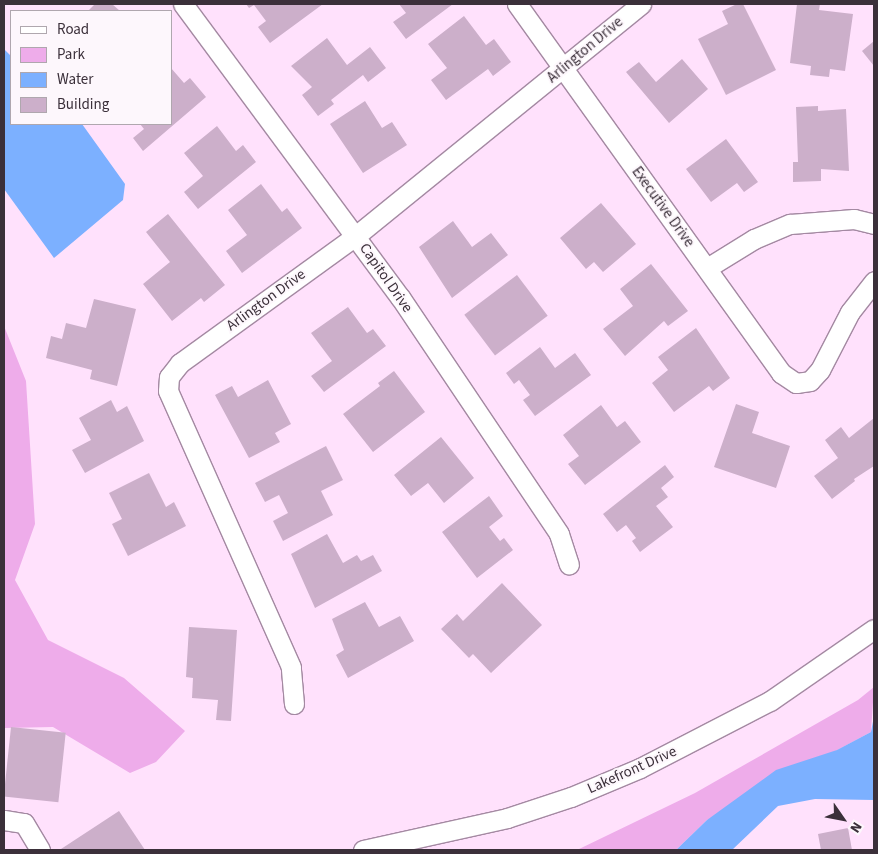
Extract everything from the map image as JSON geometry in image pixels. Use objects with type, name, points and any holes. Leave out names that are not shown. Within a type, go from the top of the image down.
[{"type":"street","name":"Capitol Drive","points":[[183,4],[356,235],[559,534],[569,564]]},
{"type":"street","name":"Executive Drive","points":[[517,4],[781,372],[796,383],[810,382],[820,370],[850,312],[874,280]]},
{"type":"street","name":"Arlington Drive","points":[[294,704],[291,668],[168,391],[169,377],[180,362],[356,235],[641,4]]},
{"type":"street","points":[[707,268],[754,239],[790,224],[831,219],[874,224]]},
{"type":"street","name":"Lakefront Drive","points":[[363,850],[507,818],[640,768],[770,701],[874,629]]},
{"type":"street","points":[[4,820],[24,824],[40,850]]},
{"type":"green space","points":[[4,326],[26,381],[35,524],[15,580],[48,640],[124,678],[185,731],[156,762],[130,773],[53,727],[4,728]]},
{"type":"green space","points":[[874,687],[871,732],[707,820],[676,850],[577,850],[695,793],[858,700]]},
{"type":"water","points":[[4,49],[10,55],[10,125],[83,125],[125,184],[123,200],[54,258],[4,189]]},
{"type":"water","points":[[874,716],[874,800],[815,799],[778,806],[732,850],[676,850],[707,820],[776,770],[837,750],[871,732]]},
{"type":"building","points":[[95,4],[112,4],[119,10],[89,10]]},
{"type":"building","points":[[246,4],[323,4],[270,43],[258,27],[266,21],[254,5],[249,8]]},
{"type":"building","points":[[399,4],[453,4],[406,39],[393,22],[406,13]]},
{"type":"building","points":[[737,4],[743,4],[776,70],[726,95],[698,39],[728,24],[722,11]]},
{"type":"building","points":[[797,4],[820,4],[819,10],[853,14],[845,71],[830,69],[829,77],[810,75],[811,66],[790,63]]},
{"type":"building","points":[[464,16],[486,45],[494,39],[511,62],[493,76],[488,69],[446,100],[431,80],[447,68],[428,44]]},
{"type":"building","points":[[327,38],[347,65],[370,47],[386,68],[368,82],[363,75],[331,100],[334,104],[318,116],[302,95],[312,87],[291,66]]},
{"type":"building","points":[[874,41],[874,66],[862,51]]},
{"type":"building","points":[[682,59],[708,89],[669,123],[626,72],[639,62],[656,82]]},
{"type":"building","points":[[172,69],[184,83],[190,78],[206,97],[143,151],[133,138],[144,129],[141,125],[172,125]]},
{"type":"building","points":[[365,101],[382,128],[392,122],[407,145],[363,173],[330,124]]},
{"type":"building","points":[[818,106],[818,111],[846,109],[849,171],[821,169],[821,181],[793,182],[793,162],[798,162],[796,107]]},
{"type":"building","points":[[217,126],[236,151],[243,145],[256,162],[198,209],[184,192],[203,176],[184,153]]},
{"type":"building","points":[[726,139],[758,182],[744,192],[737,183],[711,202],[686,169]]},
{"type":"building","points":[[261,184],[282,212],[287,208],[302,228],[242,273],[226,251],[247,235],[228,210]]},
{"type":"building","points":[[601,203],[636,244],[603,272],[594,262],[586,269],[560,238]]},
{"type":"building","points":[[168,214],[225,285],[204,302],[201,298],[172,321],[143,284],[170,262],[146,232]]},
{"type":"building","points":[[453,221],[472,247],[491,233],[508,255],[452,298],[419,247]]},
{"type":"building","points":[[651,264],[688,311],[668,326],[664,321],[625,356],[603,329],[633,306],[620,289]]},
{"type":"building","points":[[517,275],[548,316],[495,355],[464,315]]},
{"type":"building","points":[[94,299],[136,309],[117,386],[90,379],[92,370],[46,358],[51,336],[62,339],[66,323],[86,328]]},
{"type":"building","points":[[348,307],[367,333],[373,329],[386,346],[324,392],[311,376],[332,361],[311,333]]},
{"type":"building","points":[[696,328],[730,378],[713,391],[709,386],[674,412],[652,383],[668,370],[658,357]]},
{"type":"building","points":[[540,347],[555,368],[575,353],[591,375],[535,416],[523,400],[530,395],[519,380],[514,384],[506,373]]},
{"type":"building","points":[[394,371],[425,412],[373,452],[343,414],[380,386],[378,383]]},
{"type":"building","points":[[268,380],[291,424],[275,433],[280,442],[249,458],[215,395],[232,386],[238,397]]},
{"type":"building","points":[[111,400],[117,412],[127,406],[144,441],[85,473],[72,450],[91,440],[79,418]]},
{"type":"building","points":[[736,404],[759,412],[752,433],[790,446],[776,488],[714,467]]},
{"type":"building","points":[[601,405],[617,427],[625,421],[641,442],[585,485],[568,464],[579,456],[563,435]]},
{"type":"building","points":[[874,418],[874,466],[854,479],[855,481],[832,499],[814,476],[838,458],[825,440],[841,427],[849,438]]},
{"type":"building","points":[[441,437],[474,478],[444,503],[428,483],[411,496],[394,475]]},
{"type":"building","points":[[326,446],[343,480],[321,491],[333,515],[283,541],[273,521],[288,513],[279,495],[265,502],[255,483]]},
{"type":"building","points":[[665,465],[674,477],[661,488],[668,497],[656,506],[673,527],[640,552],[632,541],[636,538],[626,525],[617,532],[603,514]]},
{"type":"building","points":[[149,473],[166,507],[174,502],[186,526],[128,556],[112,524],[122,519],[109,493]]},
{"type":"building","points":[[489,496],[503,516],[489,527],[500,541],[504,538],[513,550],[477,578],[442,532]]},
{"type":"building","points":[[327,534],[343,563],[357,555],[361,561],[373,555],[382,571],[315,608],[291,554]]},
{"type":"building","points":[[502,583],[542,625],[491,673],[473,654],[469,658],[441,629],[457,614],[463,621]]},
{"type":"building","points":[[365,602],[379,627],[400,616],[414,641],[348,678],[336,655],[344,650],[332,619]]},
{"type":"building","points":[[189,627],[237,630],[231,721],[216,720],[218,700],[192,698],[193,678],[186,677]]},
{"type":"building","points":[[11,727],[66,733],[58,802],[4,797]]},
{"type":"building","points":[[119,811],[145,850],[61,849]]},
{"type":"building","points":[[848,828],[852,850],[821,850],[818,834]]}]
